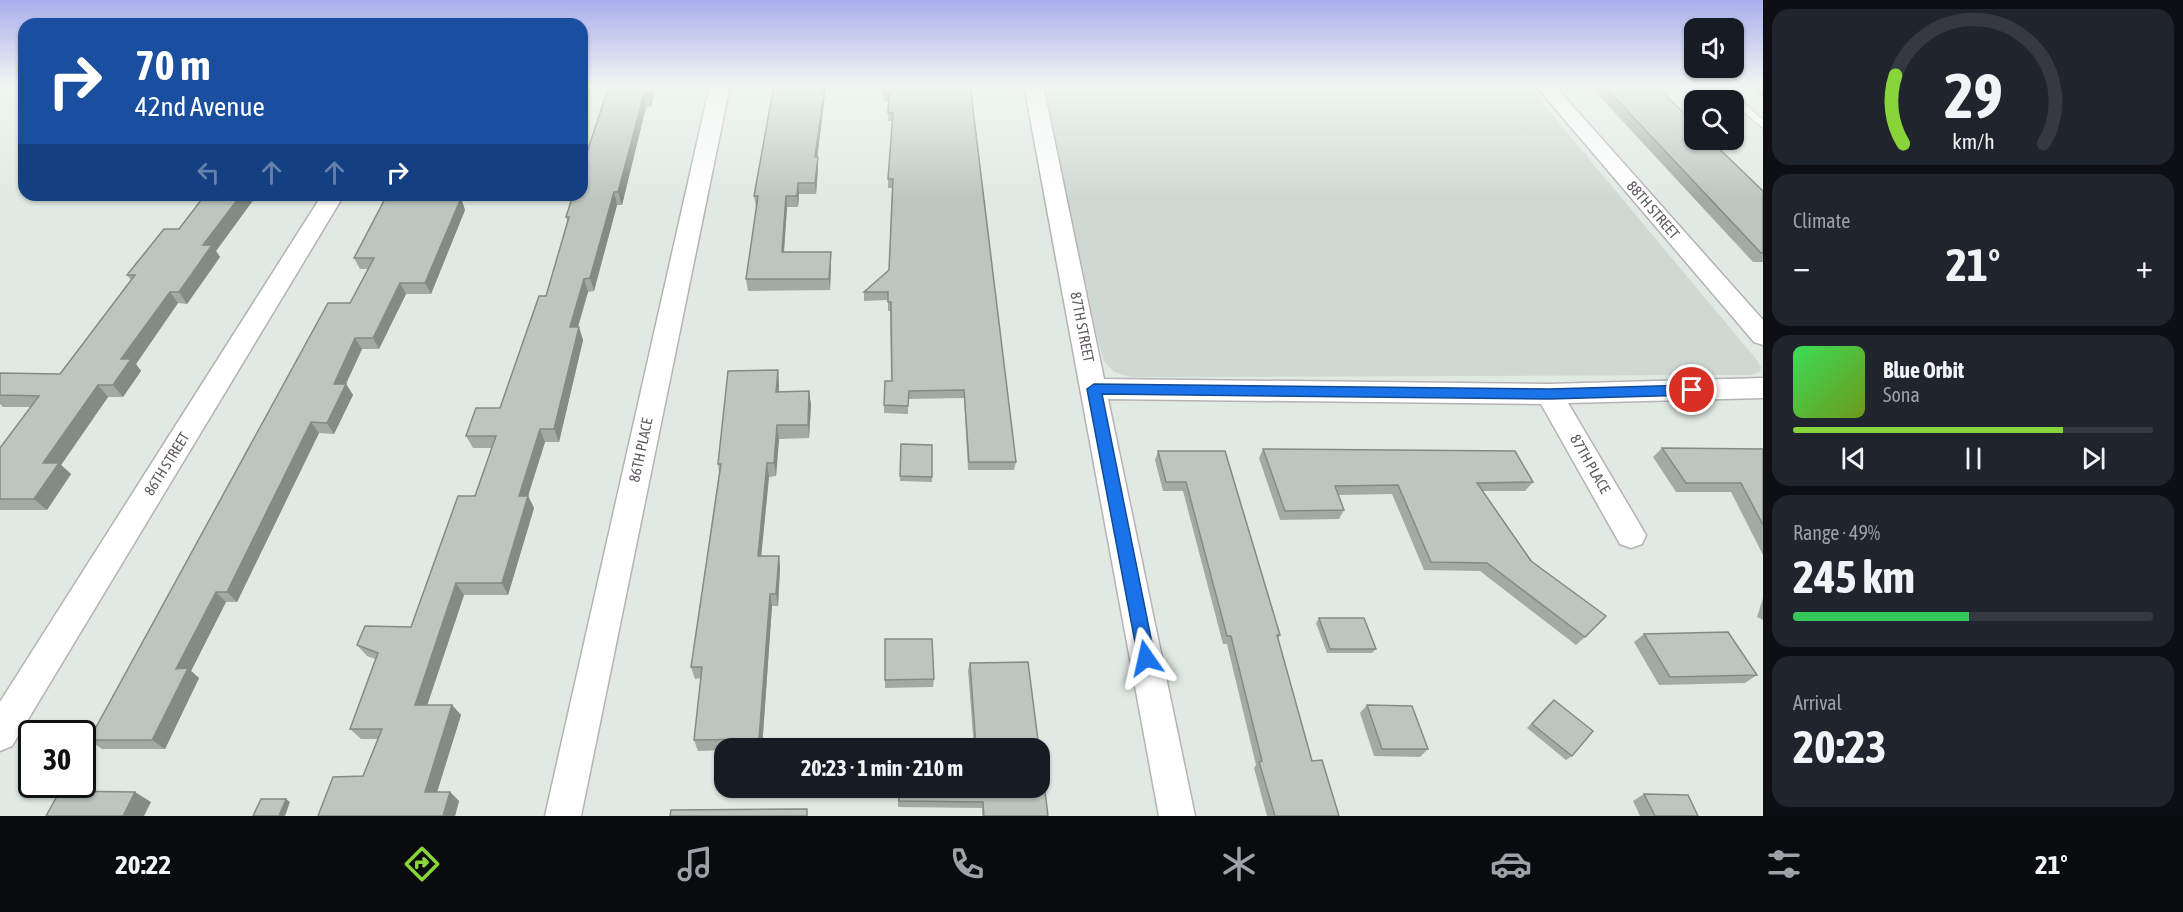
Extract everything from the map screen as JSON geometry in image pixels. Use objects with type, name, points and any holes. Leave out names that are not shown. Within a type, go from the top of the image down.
[{"type":"street","name":"86TH PLACE","points":[[563,816],[712,123]]},
{"type":"street","name":"87TH STREET","points":[[1042,123],[1177,816]]},
{"type":"street","name":"88TH STREET","points":[[1577,123],[1763,336]]},
{"type":"street","name":"86TH STREET","points":[[0,734],[329,201]]},
{"type":"street","points":[[1094,389],[1549,394],[1763,388]]},
{"type":"street","name":"87TH PLACE","points":[[1549,394],[1631,535]]},
{"type":"shaded area","points":[[1052,123],[1559,123],[1761,367],[1760,372],[1752,375],[1130,377],[1114,372],[1104,361]]},
{"type":"building","points":[[597,123],[636,123],[618,192],[614,192],[590,278],[584,279],[570,327],[579,327],[554,429],[540,429],[519,496],[528,496],[502,583],[456,583],[415,705],[452,705],[425,792],[450,792],[443,816],[318,816],[333,777],[363,776],[382,729],[350,729],[378,653],[357,645],[365,626],[411,627],[458,496],[475,496],[496,436],[466,436],[476,408],[500,408],[539,296],[546,296],[569,217],[566,217],[571,201],[588,201],[588,150]]},
{"type":"building","points":[[767,123],[820,123],[815,157],[818,157],[815,183],[798,183],[797,196],[786,196],[782,252],[831,252],[829,279],[746,279],[758,196],[754,196]]},
{"type":"building","points":[[892,123],[975,123],[1016,462],[969,462],[964,390],[909,391],[908,406],[884,405],[885,381],[892,381],[891,302],[888,302],[888,292],[864,292],[889,270],[893,179],[888,179]]},
{"type":"building","points":[[1639,123],[1684,123],[1684,150],[1720,150],[1763,191],[1763,253]]},
{"type":"building","points":[[200,201],[236,201],[203,245],[212,245],[179,292],[170,292],[121,359],[131,359],[113,385],[98,385],[43,463],[59,463],[34,499],[0,499],[0,448],[39,396],[0,395],[0,373],[60,374],[135,275],[127,275],[164,229],[179,229]]},
{"type":"building","points":[[384,201],[460,201],[425,283],[400,283],[373,338],[355,338],[334,384],[346,384],[327,423],[311,422],[227,592],[216,592],[176,669],[188,668],[152,740],[96,740],[96,727],[328,303],[350,303],[374,258],[354,258]]},
{"type":"building","points":[[778,370],[776,392],[809,391],[808,425],[777,425],[774,463],[767,463],[758,556],[779,556],[776,594],[770,594],[759,738],[694,740],[702,667],[691,667],[721,464],[718,464],[728,371]]},
{"type":"building","points":[[901,444],[932,445],[932,477],[900,476]]},
{"type":"building","points":[[1662,448],[1763,449],[1763,525],[1741,483],[1686,483]]},
{"type":"building","points":[[1263,449],[1515,451],[1533,482],[1477,483],[1531,561],[1606,616],[1585,637],[1487,563],[1431,562],[1398,485],[1335,486],[1344,510],[1285,511]]},
{"type":"building","points":[[1158,451],[1225,451],[1280,635],[1277,635],[1312,761],[1322,760],[1339,816],[1275,816],[1259,762],[1262,761],[1231,636],[1227,636],[1186,482],[1166,482]]},
{"type":"building","points":[[1319,618],[1364,618],[1376,649],[1330,649]]},
{"type":"building","points":[[1728,632],[1757,675],[1670,677],[1644,634]]},
{"type":"building","points":[[885,639],[932,639],[934,679],[885,680]]},
{"type":"building","points":[[1028,662],[1038,738],[975,738],[970,663]]},
{"type":"building","points":[[1554,700],[1593,731],[1572,756],[1532,724]]},
{"type":"building","points":[[1367,705],[1412,706],[1428,749],[1382,749]]},
{"type":"building","points":[[96,791],[135,792],[123,816],[46,816],[56,798],[96,798]]},
{"type":"building","points":[[1644,794],[1688,795],[1698,816],[1655,816]]},
{"type":"building","points":[[899,798],[1046,798],[1048,816],[984,816],[983,802],[899,801]]},
{"type":"building","points":[[261,799],[286,799],[279,816],[253,816]]},
{"type":"building","points":[[807,809],[807,816],[670,816],[671,810]]},
{"type":"route","points":[[1146,658],[1094,389],[1549,394],[1692,390]]}]
